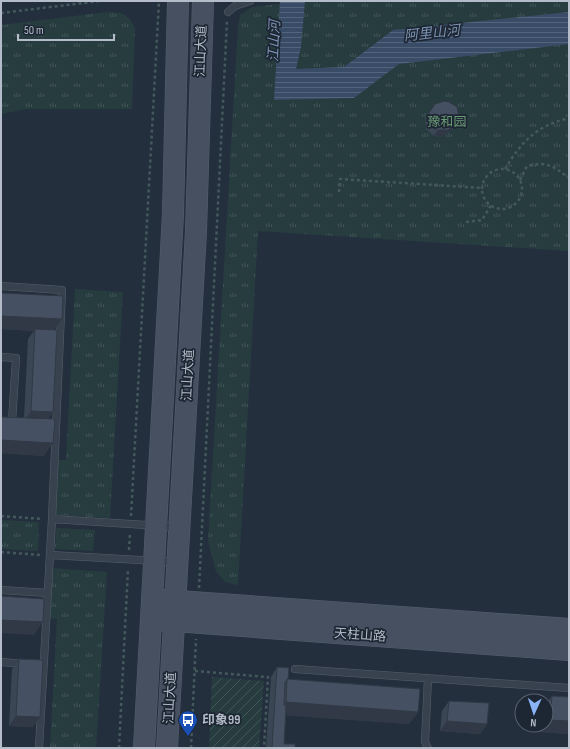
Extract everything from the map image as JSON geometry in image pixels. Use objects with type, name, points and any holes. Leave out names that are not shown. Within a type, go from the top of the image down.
[{"type":"main road","name":"江山大道","points":[[144,748],[173,214],[178,1]]},
{"type":"main road","name":"江山大道","points":[[167,748],[196,231],[203,1]]},
{"type":"main road","name":"天柱山路","points":[[152,610],[197,613],[569,650]]},
{"type":"main road","name":"天柱山路","points":[[197,613],[569,629]]},
{"type":"lane","points":[[228,12],[235,6],[250,1]]},
{"type":"lane","points":[[1,286],[62,290],[48,593],[37,664],[39,748]]},
{"type":"lane","points":[[1,357],[16,358],[12,422],[1,421]]},
{"type":"lane","points":[[52,519],[179,527]]},
{"type":"lane","points":[[50,555],[177,562]]},
{"type":"lane","points":[[1,590],[48,593]]},
{"type":"lane","points":[[1,662],[37,664]]},
{"type":"lane","points":[[295,669],[569,688]]},
{"type":"lane","points":[[428,678],[425,742],[428,748]]},
{"type":"path","points":[[1,13],[100,1]]},
{"type":"path","points":[[119,748],[159,1]]},
{"type":"path","points":[[191,748],[228,12]]},
{"type":"path","points":[[505,169],[515,153],[529,137],[539,129],[569,118]]},
{"type":"path","points":[[520,180],[511,171],[505,169],[492,171],[487,176],[482,188],[486,201],[491,205],[504,208],[515,203],[521,192],[520,180],[527,166],[538,163],[552,166],[569,178]]},
{"type":"path","points":[[339,192],[340,179],[482,188]]},
{"type":"path","points":[[466,222],[482,220],[491,205]]},
{"type":"path","points":[[1,516],[52,519]]},
{"type":"path","points":[[1,552],[50,555]]},
{"type":"path","points":[[195,671],[268,677],[264,748]]},
{"type":"green space","name":"豫和园","points":[[304,1],[569,1],[569,251],[258,231],[238,585],[225,582],[216,571],[208,541],[238,27],[240,15],[252,7]]},
{"type":"green space","points":[[107,12],[124,14],[130,19],[135,28],[132,109],[26,109],[1,114],[1,25]]},
{"type":"green space","points":[[75,289],[123,292],[110,518],[55,515],[57,460],[66,460]]},
{"type":"green space","points":[[1,520],[39,522],[38,551],[1,549]]},
{"type":"green space","points":[[56,528],[95,530],[93,551],[55,549]]},
{"type":"green space","points":[[51,568],[107,572],[96,748],[50,748],[57,619],[48,618]]},
{"type":"green space","points":[[212,677],[264,681],[259,748],[209,748]]},
{"type":"water","name":"阿里山河","points":[[280,1],[305,1],[301,47],[296,69],[344,67],[393,30],[569,12],[569,44],[399,64],[354,98],[274,100]]},
{"type":"building","points":[[445,101],[457,107],[459,117],[458,121],[448,130],[438,130],[431,123],[429,113],[435,104]]},
{"type":"building","points":[[1,293],[63,296],[62,319],[1,316]]},
{"type":"building","points":[[35,329],[57,330],[53,412],[31,411]]},
{"type":"building","points":[[1,417],[55,419],[53,443],[1,440]]},
{"type":"building","points":[[1,596],[44,599],[43,622],[1,620]]},
{"type":"building","points":[[19,659],[43,660],[40,717],[16,716]]},
{"type":"building","points":[[277,667],[289,668],[288,679],[285,682],[284,705],[286,705],[284,744],[295,744],[295,748],[272,748]]},
{"type":"building","points":[[287,679],[420,689],[418,712],[286,702]]},
{"type":"building","points":[[554,696],[569,697],[569,721],[554,720]]},
{"type":"building","points":[[449,701],[489,703],[487,724],[447,721]]},
{"type":"place","name":"印象99","points":[[188,737]]},
{"type":"water label","name":"江山河","points":[[274,41]]}]
